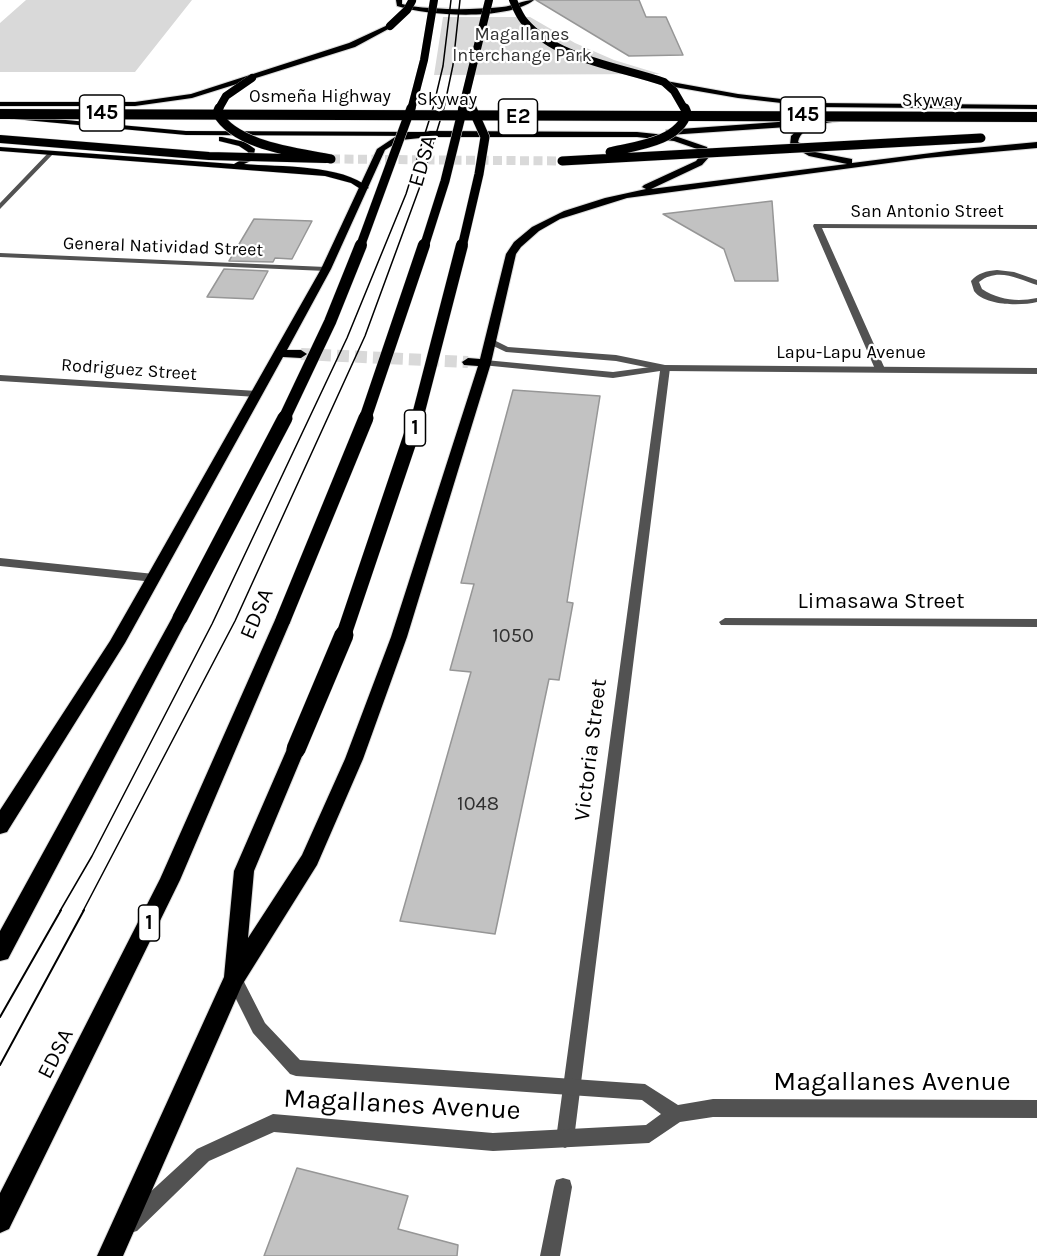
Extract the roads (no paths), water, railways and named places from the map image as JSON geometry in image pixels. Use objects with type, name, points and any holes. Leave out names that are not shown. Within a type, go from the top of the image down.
[{"type":"highway","points":[[399,0],[399,4],[408,9],[436,10],[505,9],[522,6],[531,0]]},
{"type":"highway","points":[[0,104],[135,104],[204,93],[352,45],[382,32],[407,10],[412,0]]},
{"type":"highway","name":"EDSA","points":[[0,952],[251,484],[325,334],[415,102],[426,55],[434,0]]},
{"type":"highway","name":"EDSA","points":[[0,1220],[170,880],[357,442],[395,335],[445,181],[489,0]]},
{"type":"highway","points":[[513,0],[522,20],[552,42],[590,59],[666,83],[776,102],[1037,107]]},
{"type":"highway","points":[[252,78],[222,99],[217,113],[222,123],[240,136],[331,159]]},
{"type":"highway","points":[[666,83],[689,112],[688,118],[679,128],[657,140],[608,153],[562,161],[992,138]]},
{"type":"highway","name":"1","points":[[234,979],[244,871],[346,631],[415,426],[444,320],[479,174],[485,137],[466,98]]},
{"type":"highway","name":"Skyway","points":[[0,114],[1037,116]]},
{"type":"highway","points":[[626,135],[820,122],[856,116]]},
{"type":"highway","name":"E2","points":[[856,116],[1037,116]]},
{"type":"highway","points":[[820,122],[798,130],[793,143],[801,150],[816,156],[867,164]]},
{"type":"highway","name":"Skyway","points":[[12,125],[849,128]]},
{"type":"highway","name":"Skyway","points":[[932,128],[1037,127]]},
{"type":"highway","points":[[0,826],[117,643],[154,578],[326,269],[381,149],[386,144],[408,136],[430,134],[626,135],[678,139],[695,143],[704,149],[705,156],[699,163],[630,195]]},
{"type":"highway","points":[[1003,137],[1037,135]]},
{"type":"highway","points":[[630,195],[963,151],[1037,145]]},
{"type":"highway","name":"1","points":[[110,1256],[234,979],[309,858],[354,759],[399,637],[511,254],[523,238],[571,211],[630,195]]},
{"type":"highway","points":[[283,348],[303,349]]},
{"type":"main road","points":[[0,114],[216,137],[242,144],[252,151],[250,158],[230,167]]},
{"type":"main road","name":"Osmeña Highway","points":[[0,114],[856,116]]},
{"type":"main road","points":[[186,133],[430,134]]},
{"type":"main road","points":[[0,138],[209,156],[331,159]]},
{"type":"main road","points":[[0,149],[325,173],[354,181],[364,188]]},
{"type":"street","points":[[0,207],[51,153]]},
{"type":"street","name":"San Antonio Street","points":[[880,369],[817,226],[1037,227]]},
{"type":"street","name":"General Natividad Street","points":[[0,255],[326,269]]},
{"type":"street","points":[[1037,283],[1025,277],[1004,273],[985,274],[975,281],[978,290],[995,299],[1019,303],[1037,300]]},
{"type":"street","name":"Lapu-Lapu Avenue","points":[[480,354],[506,349],[616,358],[665,368]]},
{"type":"street","name":"Lapu-Lapu Avenue","points":[[480,354],[613,375],[665,368],[1037,371]]},
{"type":"street","name":"Victoria Street","points":[[566,1139],[665,368]]},
{"type":"street","name":"Rodriguez Street","points":[[0,378],[256,394]]},
{"type":"street","points":[[0,562],[154,578]]},
{"type":"street","name":"Limasawa Street","points":[[724,622],[1037,623]]},
{"type":"street","name":"Magallanes Avenue","points":[[234,979],[259,1028],[296,1068],[645,1092],[676,1114]]},
{"type":"street","name":"Magallanes Avenue","points":[[120,1233],[203,1155],[273,1123],[493,1142],[649,1134],[676,1114],[713,1108],[1037,1109]]},
{"type":"street","points":[[550,1256],[563,1186]]},
{"type":"tunnel","points":[[331,159],[562,161]]},
{"type":"tunnel","points":[[301,354],[468,362]]},
{"type":"tram line","points":[[60,911],[92,856],[212,624],[347,338],[406,194],[433,108],[443,66],[451,0]]},
{"type":"tram line","points":[[83,911],[235,621],[365,336],[419,189],[444,108],[453,65],[460,0]]},
{"type":"tram line","points":[[0,1017],[61,910]]},
{"type":"tram line","points":[[0,1065],[84,910]]},
{"type":"park label","name":"Magallanes Interchange Park","points":[[522,45]]}]
